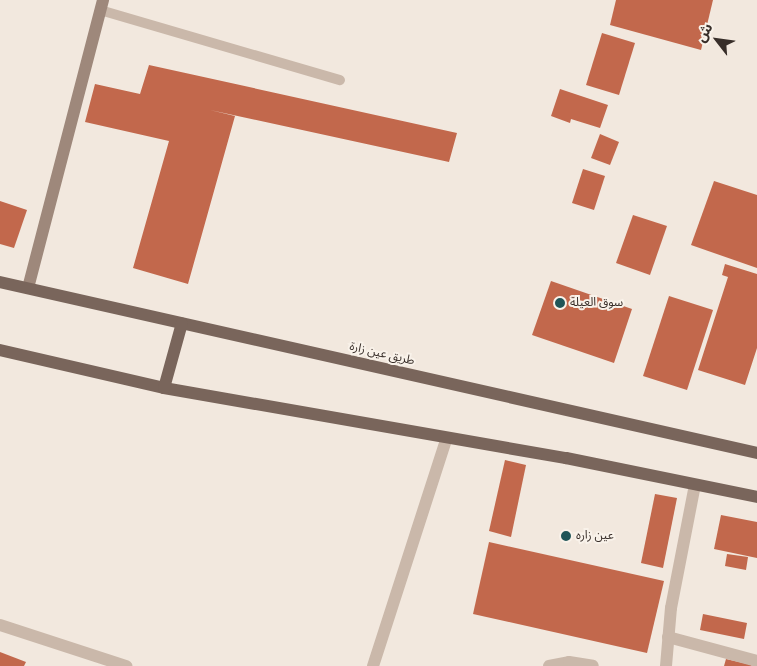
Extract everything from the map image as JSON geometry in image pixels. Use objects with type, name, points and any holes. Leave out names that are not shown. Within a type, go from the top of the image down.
[{"type":"main road","name":"طريق عين زارة","points":[[0,282],[757,453]]},
{"type":"main road","points":[[164,388],[182,323]]},
{"type":"main road","points":[[0,350],[164,388],[446,440],[566,458],[757,498]]},
{"type":"street","points":[[28,288],[101,5]]},
{"type":"street","points":[[373,666],[446,440]]},
{"type":"street","points":[[666,666],[670,608],[695,485]]},
{"type":"street","points":[[0,625],[126,666]]},
{"type":"street","points":[[668,637],[757,662]]},
{"type":"street","points":[[550,666],[568,662],[592,666]]},
{"type":"lane","points":[[101,5],[340,80]]},
{"type":"building","points":[[616,0],[713,0],[701,50],[610,25]]},
{"type":"building","points":[[602,33],[635,43],[619,95],[586,85]]},
{"type":"building","points":[[149,65],[457,133],[449,162],[210,110],[235,116],[188,284],[133,268],[169,141],[85,122],[95,84],[140,94]]},
{"type":"building","points":[[560,89],[608,105],[600,128],[571,119],[570,123],[551,116]]},
{"type":"building","points":[[600,134],[619,142],[610,165],[591,158]]},
{"type":"building","points":[[583,169],[605,176],[594,210],[572,203]]},
{"type":"building","points":[[714,181],[757,195],[757,268],[691,245]]},
{"type":"building","points":[[0,201],[27,210],[14,248],[0,244]]},
{"type":"building","points":[[633,215],[667,226],[650,275],[616,263]]},
{"type":"building","points":[[725,264],[757,274],[757,348],[745,385],[698,370],[728,277],[722,275]]},
{"type":"building","points":[[551,281],[632,309],[614,363],[532,335]]},
{"type":"building","points":[[669,296],[713,310],[687,390],[643,376]]},
{"type":"building","points":[[505,460],[526,465],[511,537],[489,531]]},
{"type":"building","points":[[655,494],[677,498],[663,568],[641,563]]},
{"type":"building","points":[[721,515],[757,522],[757,558],[714,549]]},
{"type":"building","points":[[489,542],[664,581],[647,653],[473,614]]},
{"type":"building","points":[[727,554],[748,557],[746,570],[725,566]]},
{"type":"building","points":[[703,614],[747,623],[744,639],[700,630]]},
{"type":"building","points":[[0,652],[26,662],[24,666],[0,666]]},
{"type":"building","points":[[726,659],[752,665],[724,666]]},
{"type":"place","name":"سوق العيلة","points":[[560,303]]},
{"type":"place","name":"عين زاره","points":[[566,536]]}]
